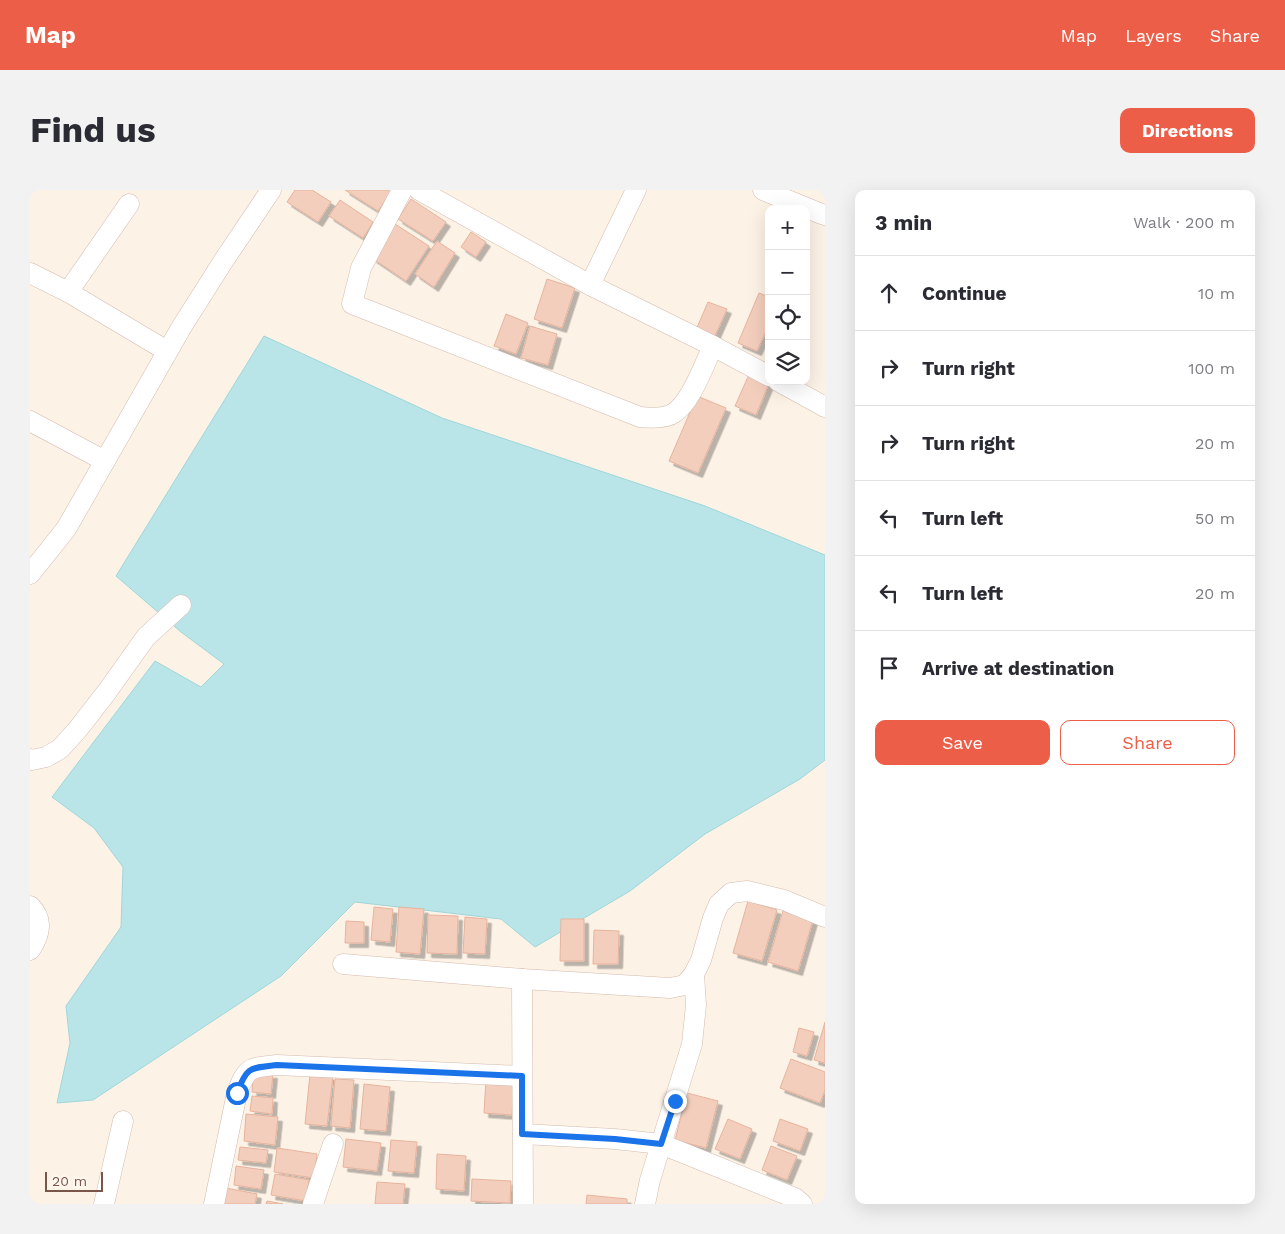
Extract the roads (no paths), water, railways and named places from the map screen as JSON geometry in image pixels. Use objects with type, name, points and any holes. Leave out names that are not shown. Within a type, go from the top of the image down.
[{"type":"street","points":[[30,574],[66,528],[167,351],[271,190]]},
{"type":"street","points":[[402,190],[360,268],[352,304],[640,418],[660,418],[673,414],[687,400],[713,346]]},
{"type":"street","points":[[419,190],[590,285],[765,374]]},
{"type":"street","points":[[590,285],[636,190]]},
{"type":"street","points":[[763,190],[825,215]]},
{"type":"street","points":[[68,292],[129,204]]},
{"type":"street","points":[[30,273],[68,292],[167,351]]},
{"type":"street","points":[[785,385],[825,407]]},
{"type":"street","points":[[30,421],[105,461]]},
{"type":"street","points":[[30,759],[46,757],[60,749],[78,729],[146,637],[180,605]]},
{"type":"street","points":[[343,964],[522,979],[670,988],[685,985],[694,974],[701,960],[719,904],[731,893],[747,891],[784,900],[825,917]]},
{"type":"street","points":[[30,906],[37,913],[40,924],[36,942],[30,950]]},
{"type":"street","points":[[645,1204],[650,1180],[692,1044],[696,1005],[694,974]]},
{"type":"street","points":[[522,979],[523,1204]]},
{"type":"street","points":[[214,1204],[237,1093],[248,1071],[277,1065],[522,1076]]},
{"type":"street","points":[[104,1204],[123,1121]]},
{"type":"street","points":[[522,1134],[615,1139],[661,1144],[795,1198],[802,1204]]},
{"type":"street","points":[[313,1204],[333,1144]]},
{"type":"water","points":[[264,336],[442,418],[705,506],[825,555],[825,760],[800,779],[705,834],[630,891],[535,947],[501,919],[355,902],[281,976],[93,1100],[57,1103],[70,1043],[66,1006],[121,927],[123,867],[94,828],[52,797],[155,661],[201,687],[224,664],[181,632],[116,576]]}]
